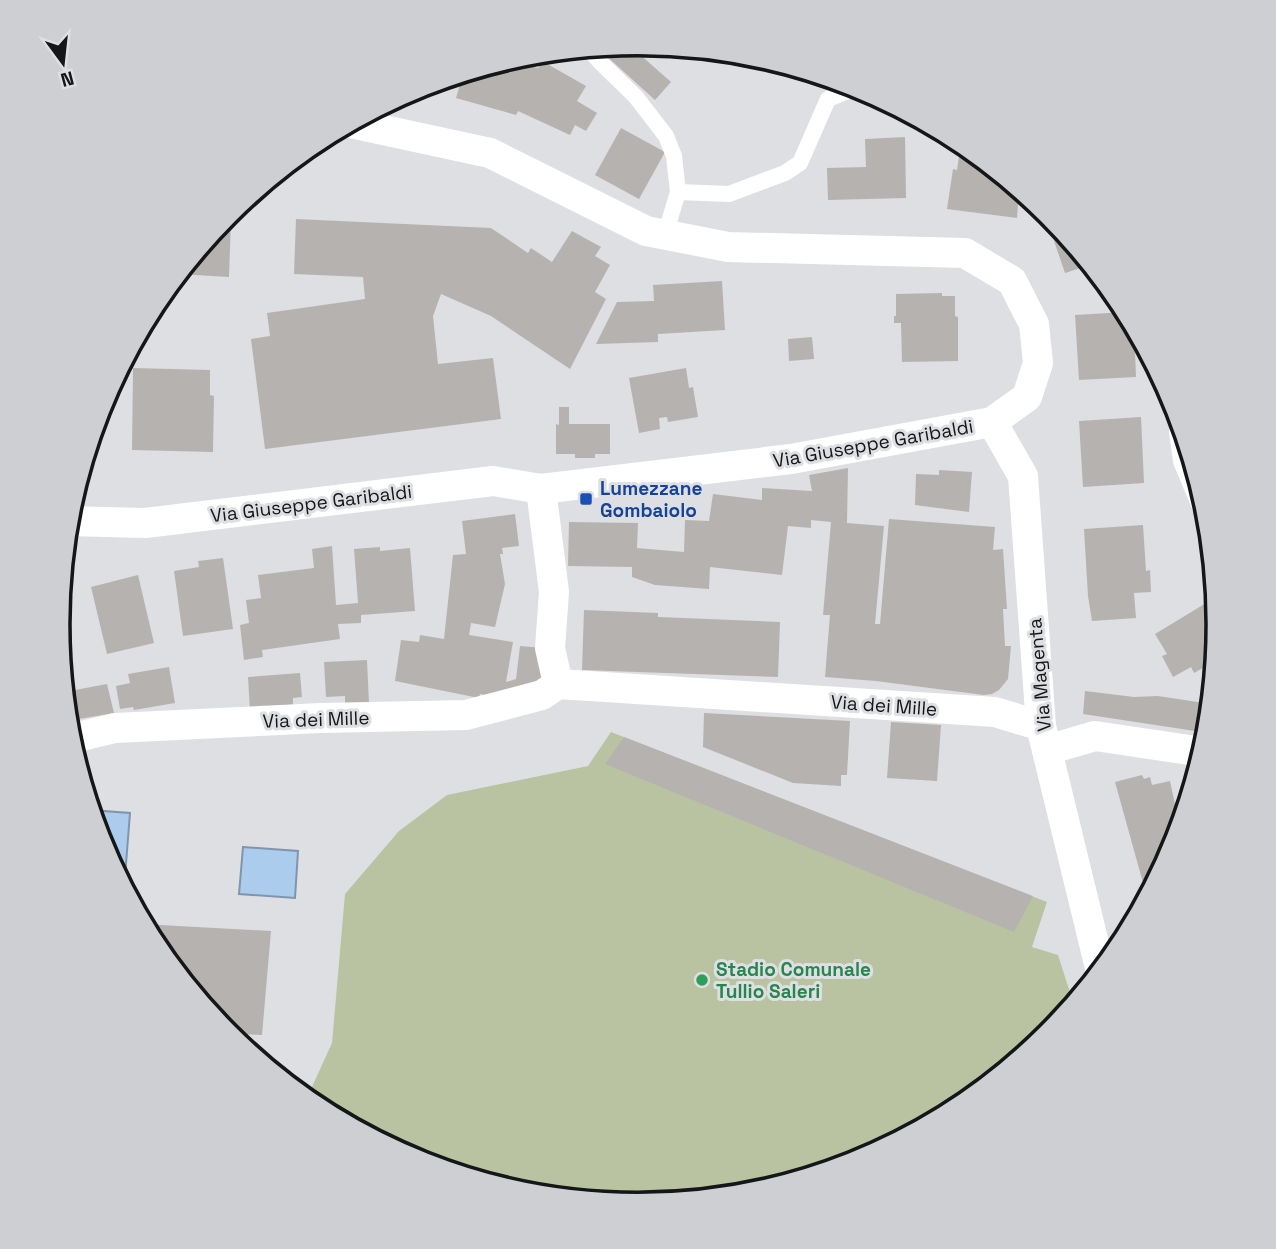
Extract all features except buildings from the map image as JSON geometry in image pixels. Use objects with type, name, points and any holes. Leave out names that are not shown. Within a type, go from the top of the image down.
[{"type":"street","name":"Via Giuseppe Garibaldi","points":[[79,521],[145,523],[493,481],[541,489],[791,459],[992,422],[1027,397],[1038,363],[1034,324],[1012,281],[965,253],[728,247],[646,231],[490,153],[367,125]]},
{"type":"street","name":"Via Magenta","points":[[992,422],[1023,476],[1044,738],[1098,959]]},
{"type":"street","points":[[541,489],[554,592],[550,648],[558,684]]},
{"type":"street","name":"Via dei Mille","points":[[80,736],[115,728],[321,718],[466,715],[542,695],[558,684],[995,712],[1044,738]]},
{"type":"street","points":[[1044,738],[1095,736],[1192,750]]},
{"type":"lane","points":[[596,58],[636,97],[666,136],[674,156],[678,192],[665,235]]},
{"type":"lane","points":[[678,192],[729,194],[785,173],[800,163],[828,99],[841,94]]},
{"type":"green space","name":"Stadio Comunale Tullio Saleri","points":[[611,732],[1047,902],[1032,947],[1058,955],[1070,993],[1013,1052],[984,1076],[922,1117],[856,1150],[821,1163],[785,1174],[712,1188],[675,1192],[601,1192],[491,1174],[420,1150],[354,1117],[311,1089],[332,1043],[345,894],[399,831],[447,795],[588,766]]},
{"type":"water","points":[[101,811],[130,813],[125,870]]},
{"type":"water","points":[[243,847],[298,851],[295,898],[239,894]]},
{"type":"place","name":"Lumezzane Gombaiolo","points":[[586,499]]},
{"type":"place","name":"Stadio Comunale Tullio Saleri","points":[[702,980]]}]
